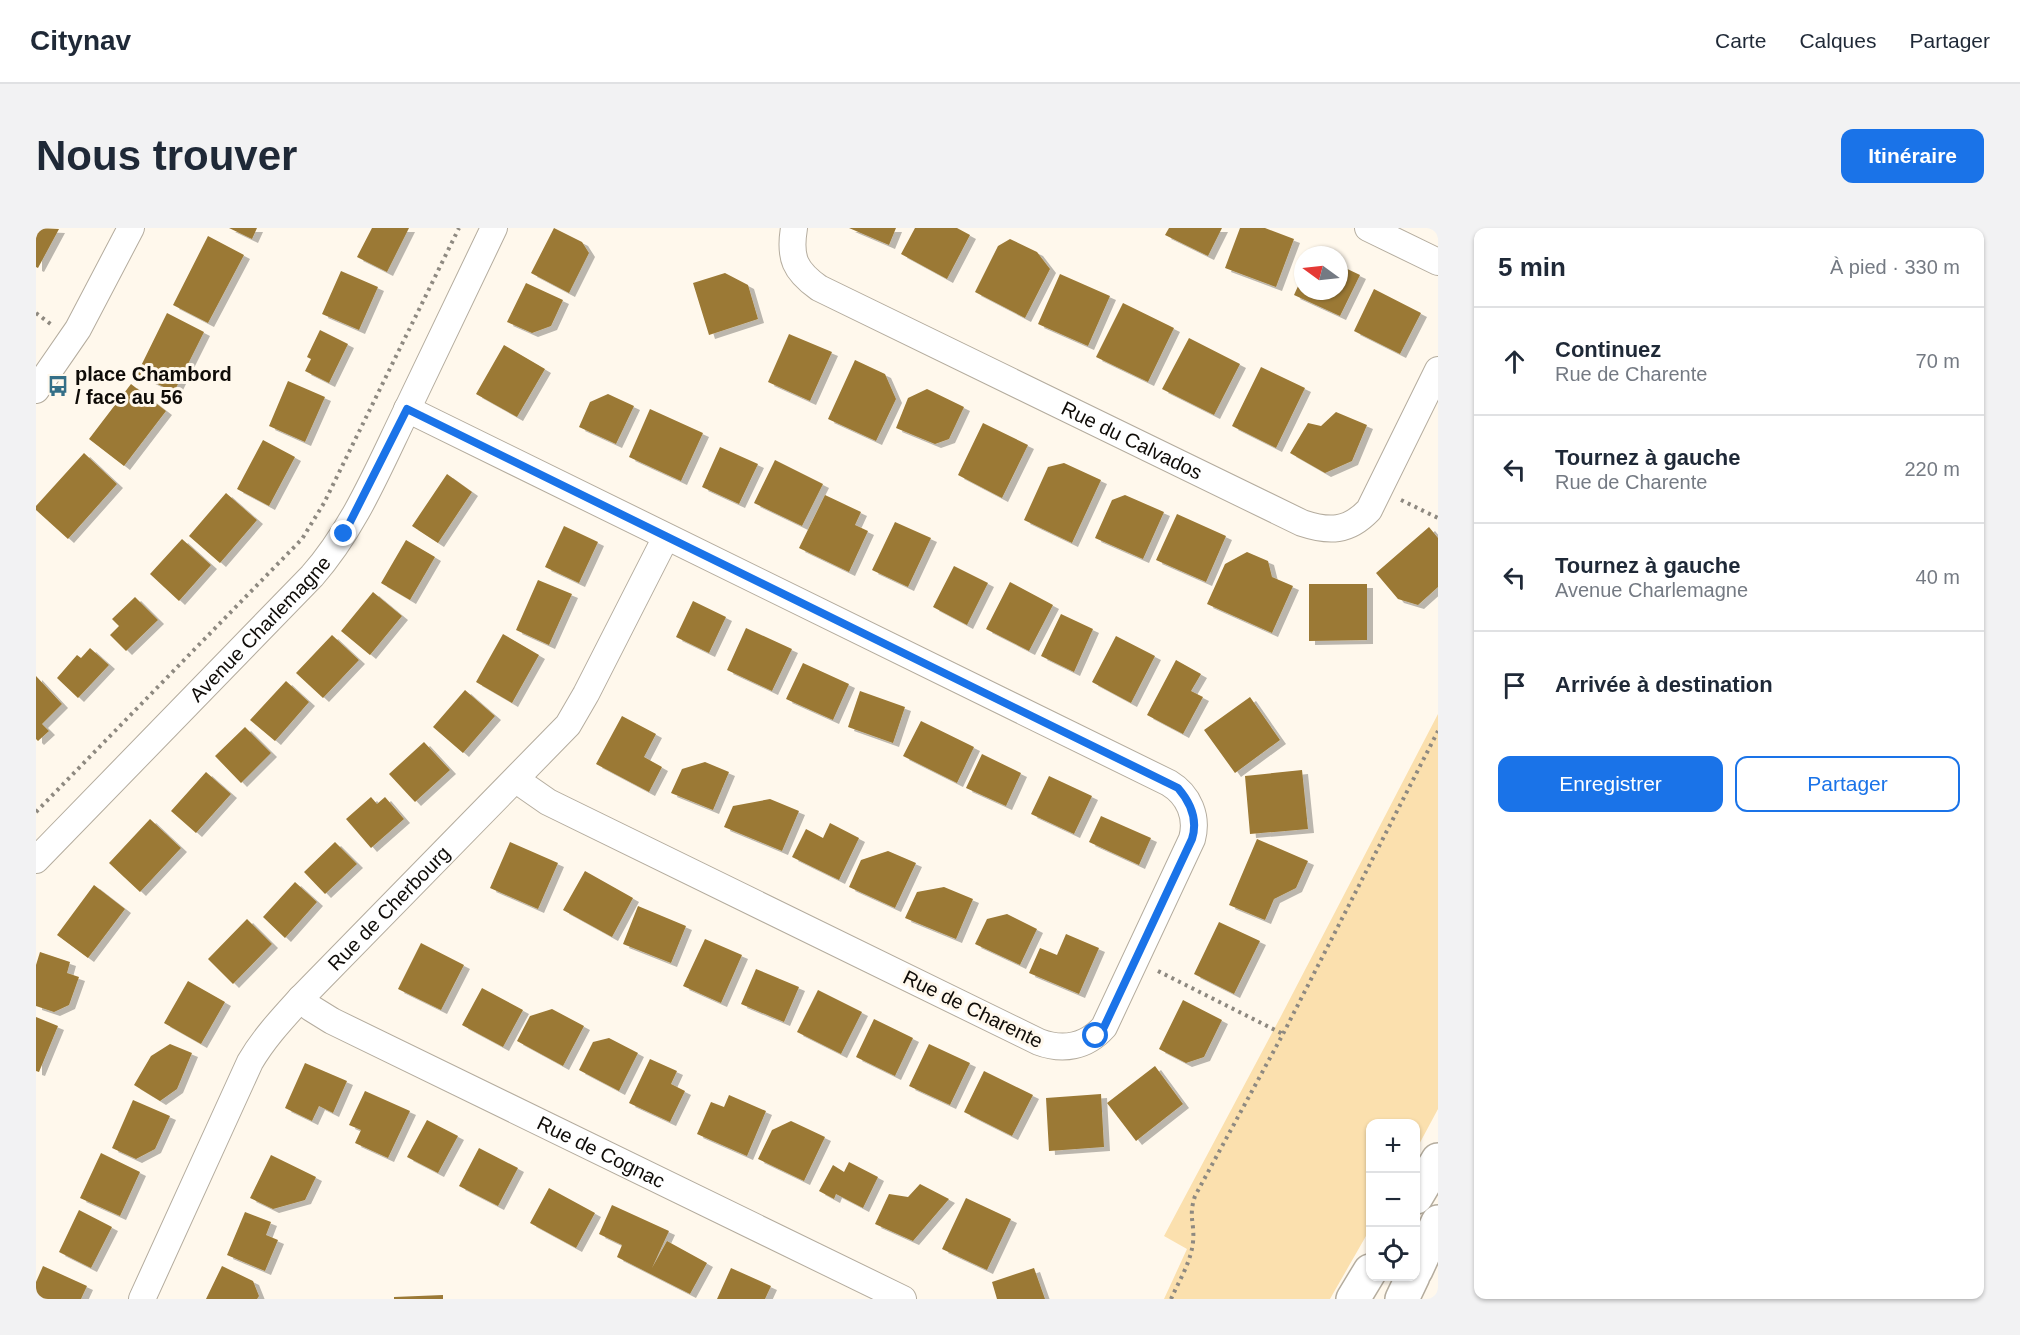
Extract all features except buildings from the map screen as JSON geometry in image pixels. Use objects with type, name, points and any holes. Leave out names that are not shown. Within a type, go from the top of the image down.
[{"type":"highway","points":[[1420,1190],[1438,1160]]},
{"type":"highway","points":[[1420,1261],[1438,1222]]},
{"type":"highway","points":[[1353,1299],[1366,1279]]},
{"type":"highway","points":[[1402,1299],[1411,1281]]},
{"type":"street","points":[[36,390],[78,329],[131,228]]},
{"type":"street","name":"Avenue Charlemagne","points":[[36,860],[324,563],[353,517],[494,228]]},
{"type":"street","name":"Rue du Calvados","points":[[794,228],[793,254],[796,265],[801,273],[819,288],[1302,523],[1324,529],[1354,523],[1369,510],[1438,370]]},
{"type":"street","points":[[1368,228],[1438,262]]},
{"type":"street","name":"Rue de Charente","points":[[407,409],[1178,788],[1190,805],[1195,828],[1192,839],[1104,1027],[1086,1042],[1062,1047],[1039,1042],[548,802],[517,778]]},
{"type":"street","name":"Rue de Cherbourg","points":[[142,1299],[250,1062],[269,1033],[560,734],[576,713],[666,537]]},
{"type":"street","name":"Rue de Cognac","points":[[301,998],[311,1008],[332,1021],[903,1299]]},
{"type":"path","name":"Avenue Charlemagne","points":[[36,812],[287,557],[302,539],[324,503],[459,228]]},
{"type":"path","points":[[36,313],[58,329]]},
{"type":"path","points":[[1395,498],[1438,518]]},
{"type":"path","points":[[1171,1299],[1188,1264],[1193,1242],[1190,1211],[1195,1196],[1283,1034],[1438,731]]},
{"type":"path","points":[[1152,968],[1283,1034]]},
{"type":"shaded area","points":[[1438,714],[1438,1109],[1420,1143],[1420,1119],[1366,1119],[1366,1236],[1330,1299],[1164,1299],[1187,1249],[1164,1236]]},
{"type":"place","name":"place Chambord / face au 56","points":[[58,386]]},
{"type":"route","points":[[344,534],[407,409],[1178,788],[1190,805],[1194,817],[1195,828],[1192,839],[1104,1027],[1096,1036]]}]
